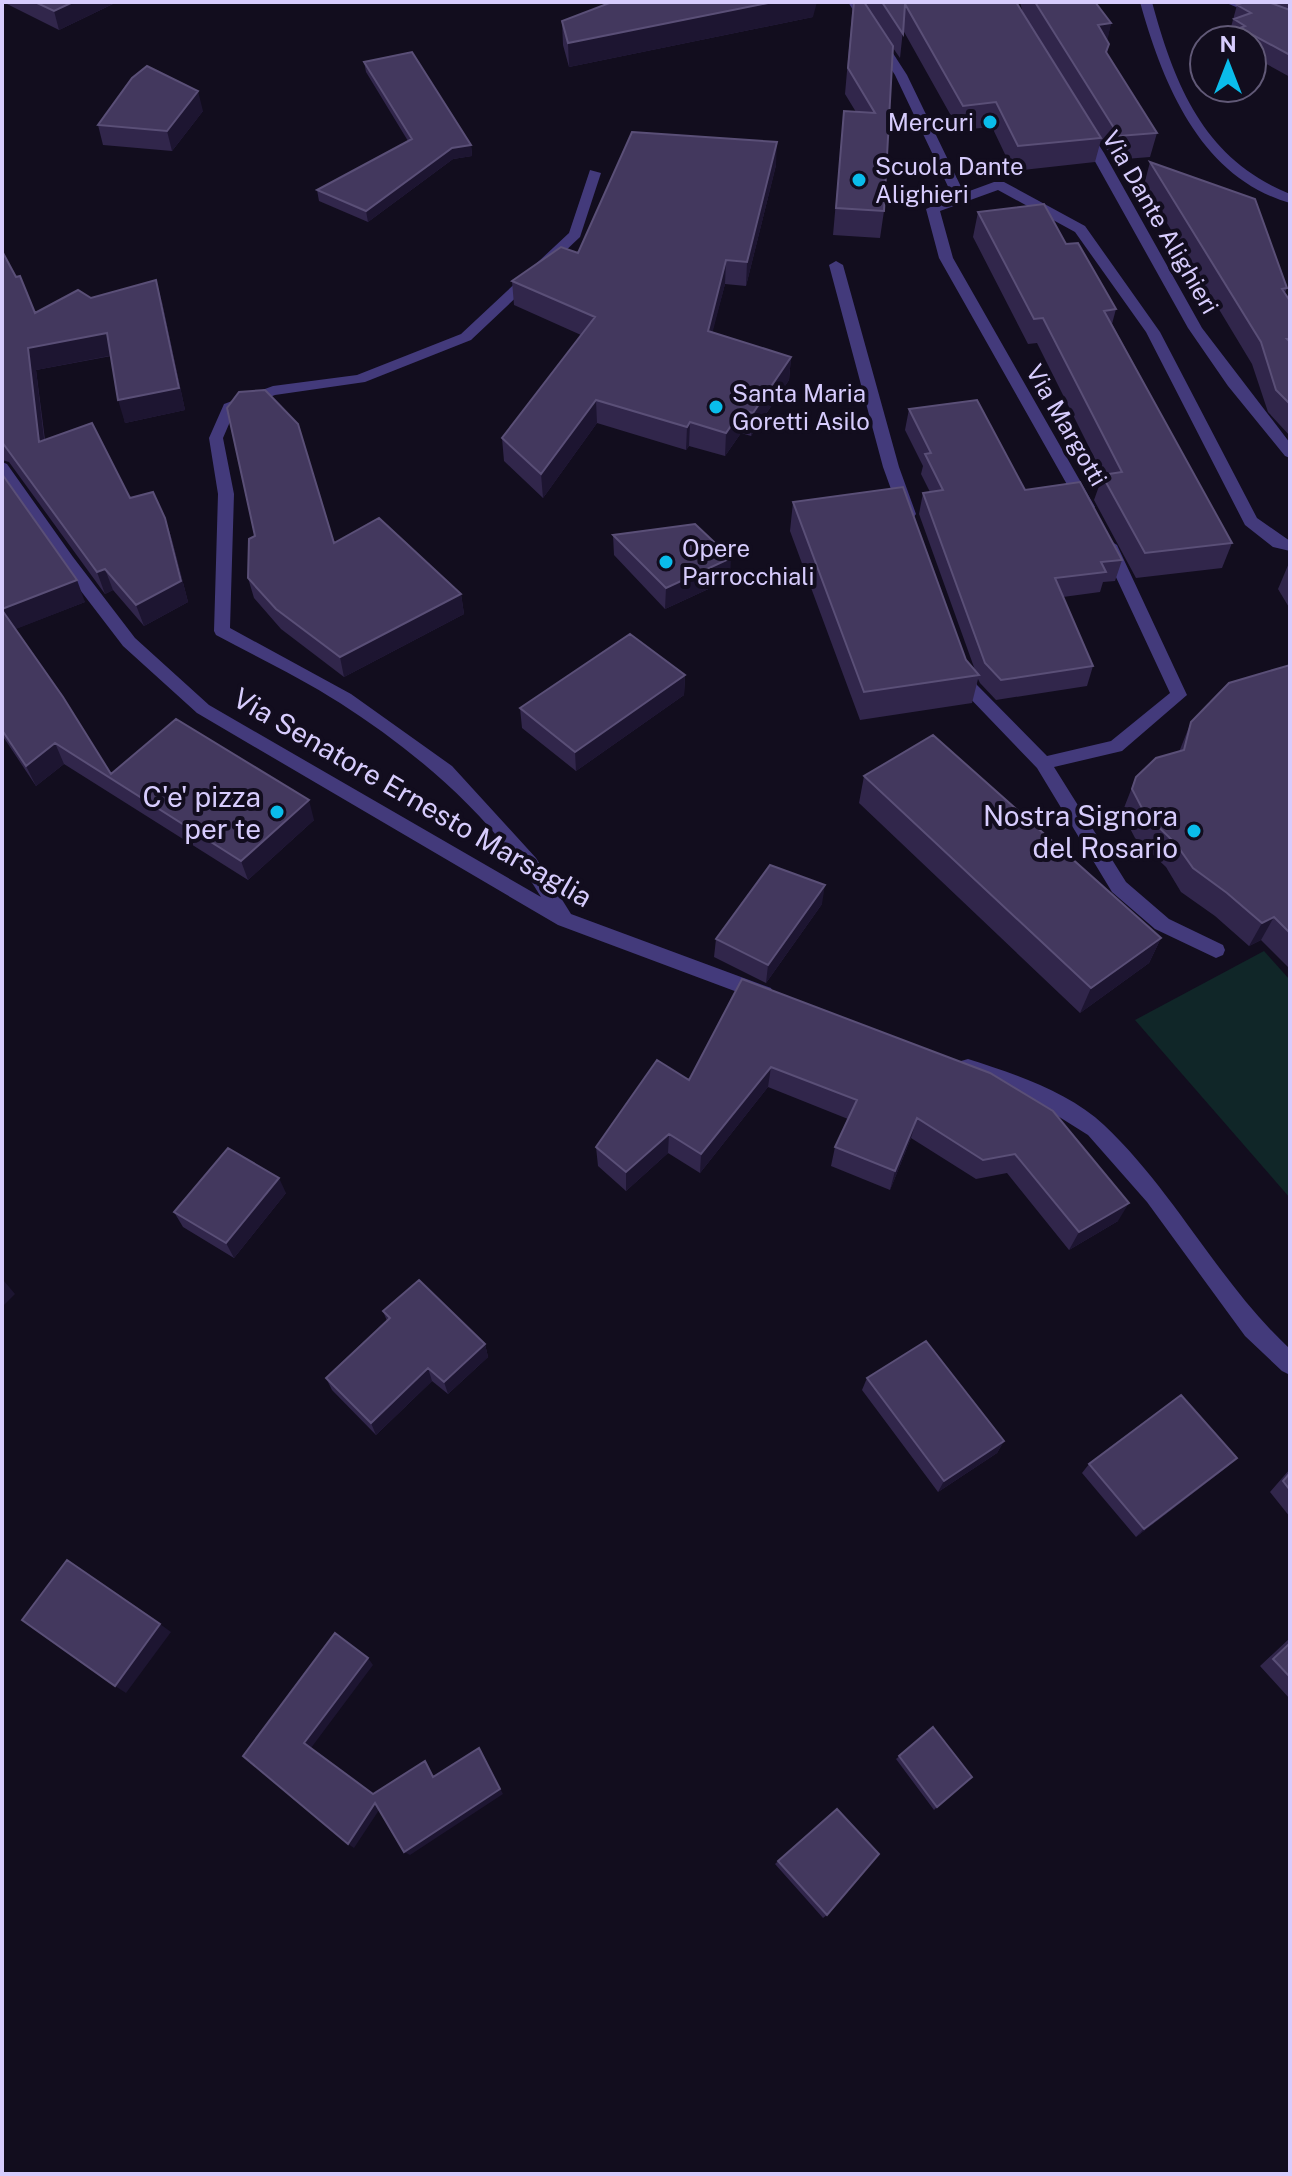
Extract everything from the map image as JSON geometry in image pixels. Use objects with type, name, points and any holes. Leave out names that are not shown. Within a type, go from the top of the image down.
[{"type":"street","points":[[854,2],[869,22],[915,104],[945,175],[961,199]]},
{"type":"street","points":[[1146,2],[1159,44],[1198,129],[1223,160],[1290,199]]},
{"type":"street","points":[[1230,2],[1290,25]]},
{"type":"street","name":"Via Dante Alighieri","points":[[1073,115],[1115,179],[1184,310],[1242,395],[1290,453]]},
{"type":"street","points":[[565,920],[530,863],[446,771],[345,698],[222,631],[226,494],[216,438],[229,407],[273,391],[360,379],[466,337],[575,234],[595,173]]},
{"type":"street","name":"Via Margotti","points":[[1043,763],[1116,746],[1179,695],[1095,522],[946,258],[933,209],[999,185],[1080,229],[1153,332],[1251,521],[1279,543],[1290,546]]},
{"type":"street","points":[[836,265],[891,467],[912,526]]},
{"type":"street","name":"Via Senatore Ernesto Marsaglia","points":[[2,467],[67,561],[129,642],[203,709],[565,920],[789,1003]]},
{"type":"street","points":[[959,658],[970,688],[1043,763],[1119,887],[1162,924],[1216,950]]},
{"type":"street","points":[[953,1062],[1028,1087],[1095,1129],[1154,1195],[1253,1329],[1290,1364]]},
{"type":"green space","points":[[1264,951],[1290,980],[1290,1198],[1135,1020]]},
{"type":"building","points":[[35,2],[73,2],[54,11]]},
{"type":"building","points":[[612,2],[773,2],[568,43],[562,21]]},
{"type":"building","points":[[854,2],[864,2],[893,46],[884,211],[836,208],[844,111],[875,113],[848,68]]},
{"type":"building","points":[[882,2],[1016,2],[1101,138],[1018,146],[996,102],[963,106],[905,4],[903,34]]},
{"type":"building","points":[[1035,2],[1095,2],[1111,23],[1098,25],[1109,44],[1106,52],[1157,133],[1119,136]]},
{"type":"building","points":[[1268,2],[1290,10],[1290,55],[1268,43],[1268,24],[1242,24],[1234,19],[1251,13],[1237,5]]},
{"type":"building","points":[[412,52],[471,145],[452,148],[366,211],[317,190],[412,139],[364,62]]},
{"type":"building","points":[[147,66],[198,91],[167,131],[98,125],[132,78]]},
{"type":"building","points":[[632,132],[777,142],[747,262],[726,260],[708,331],[791,357],[753,413],[742,410],[726,433],[690,422],[687,427],[596,400],[541,474],[502,438],[595,317],[512,281],[561,247],[578,253]]},
{"type":"building","points":[[1150,162],[1255,199],[1287,288],[1282,289],[1290,301],[1290,339],[1287,339],[1290,342],[1290,404],[1276,390],[1261,342]]},
{"type":"building","points":[[1044,204],[1066,244],[1078,243],[1116,309],[1104,311],[1232,543],[1145,553],[1102,475],[1122,472],[1043,318],[1034,319],[978,212]]},
{"type":"building","points":[[2,251],[16,277],[20,276],[35,313],[78,290],[91,298],[156,280],[179,388],[118,400],[107,333],[28,348],[39,442],[92,423],[130,498],[153,492],[165,518],[181,581],[136,605],[105,569],[97,572],[2,442]]},
{"type":"building","points":[[265,390],[298,424],[334,543],[379,518],[461,594],[340,657],[276,609],[248,578],[249,539],[255,536],[227,408],[239,392]]},
{"type":"building","points":[[977,400],[1025,490],[1080,482],[1122,560],[1101,562],[1106,572],[1055,578],[1093,666],[1001,680],[985,663],[923,493],[943,490],[925,454],[931,453],[909,409]]},
{"type":"building","points":[[2,474],[77,580],[2,609]]},
{"type":"building","points":[[903,487],[966,660],[979,675],[864,692],[793,502]]},
{"type":"building","points":[[695,524],[731,558],[666,588],[613,535]]},
{"type":"building","points":[[2,610],[63,697],[111,774],[176,719],[309,800],[241,861],[55,743],[26,766],[2,730]]},
{"type":"building","points":[[630,634],[685,675],[575,752],[520,708]]},
{"type":"building","points":[[1290,665],[1290,933],[1274,917],[1262,923],[1193,868],[1176,844],[1145,814],[1132,789],[1136,777],[1156,758],[1184,750],[1191,722],[1229,683]]},
{"type":"building","points":[[933,735],[1161,938],[1091,988],[864,776]]},
{"type":"building","points":[[770,865],[825,885],[768,965],[716,939]]},
{"type":"building","points":[[742,979],[990,1073],[1053,1111],[1129,1203],[1079,1232],[1015,1154],[983,1160],[917,1118],[895,1171],[835,1147],[857,1100],[771,1067],[701,1154],[669,1134],[626,1172],[596,1147],[657,1060],[689,1080]]},
{"type":"building","points":[[228,1148],[279,1178],[226,1243],[174,1212]]},
{"type":"building","points":[[419,1280],[485,1344],[444,1382],[428,1368],[371,1423],[326,1378],[390,1318],[383,1311]]},
{"type":"building","points":[[926,1341],[1004,1441],[944,1481],[867,1378]]},
{"type":"building","points":[[1181,1395],[1237,1458],[1144,1529],[1089,1464]]},
{"type":"building","points":[[1290,1473],[1290,1490],[1283,1481]]},
{"type":"building","points":[[67,1560],[160,1624],[115,1686],[22,1620]]},
{"type":"building","points":[[335,1633],[368,1658],[304,1743],[373,1794],[425,1761],[433,1777],[479,1748],[500,1789],[404,1852],[375,1803],[348,1844],[243,1756]]},
{"type":"building","points":[[1290,1643],[1290,1677],[1273,1659]]},
{"type":"building","points":[[933,1727],[972,1777],[937,1807],[899,1756]]},
{"type":"building","points":[[837,1809],[879,1854],[827,1915],[778,1861]]},
{"type":"place","name":"Mercuri","points":[[990,122]]},
{"type":"place","name":"Scuola Dante Alighieri","points":[[859,180]]},
{"type":"place","name":"Santa Maria Goretti Asilo","points":[[716,407]]},
{"type":"place","name":"Opere Parrocchiali","points":[[666,562]]},
{"type":"place","name":"C'e' pizza per te","points":[[277,812]]},
{"type":"place","name":"Nostra Signora del Rosario","points":[[1194,831]]}]
